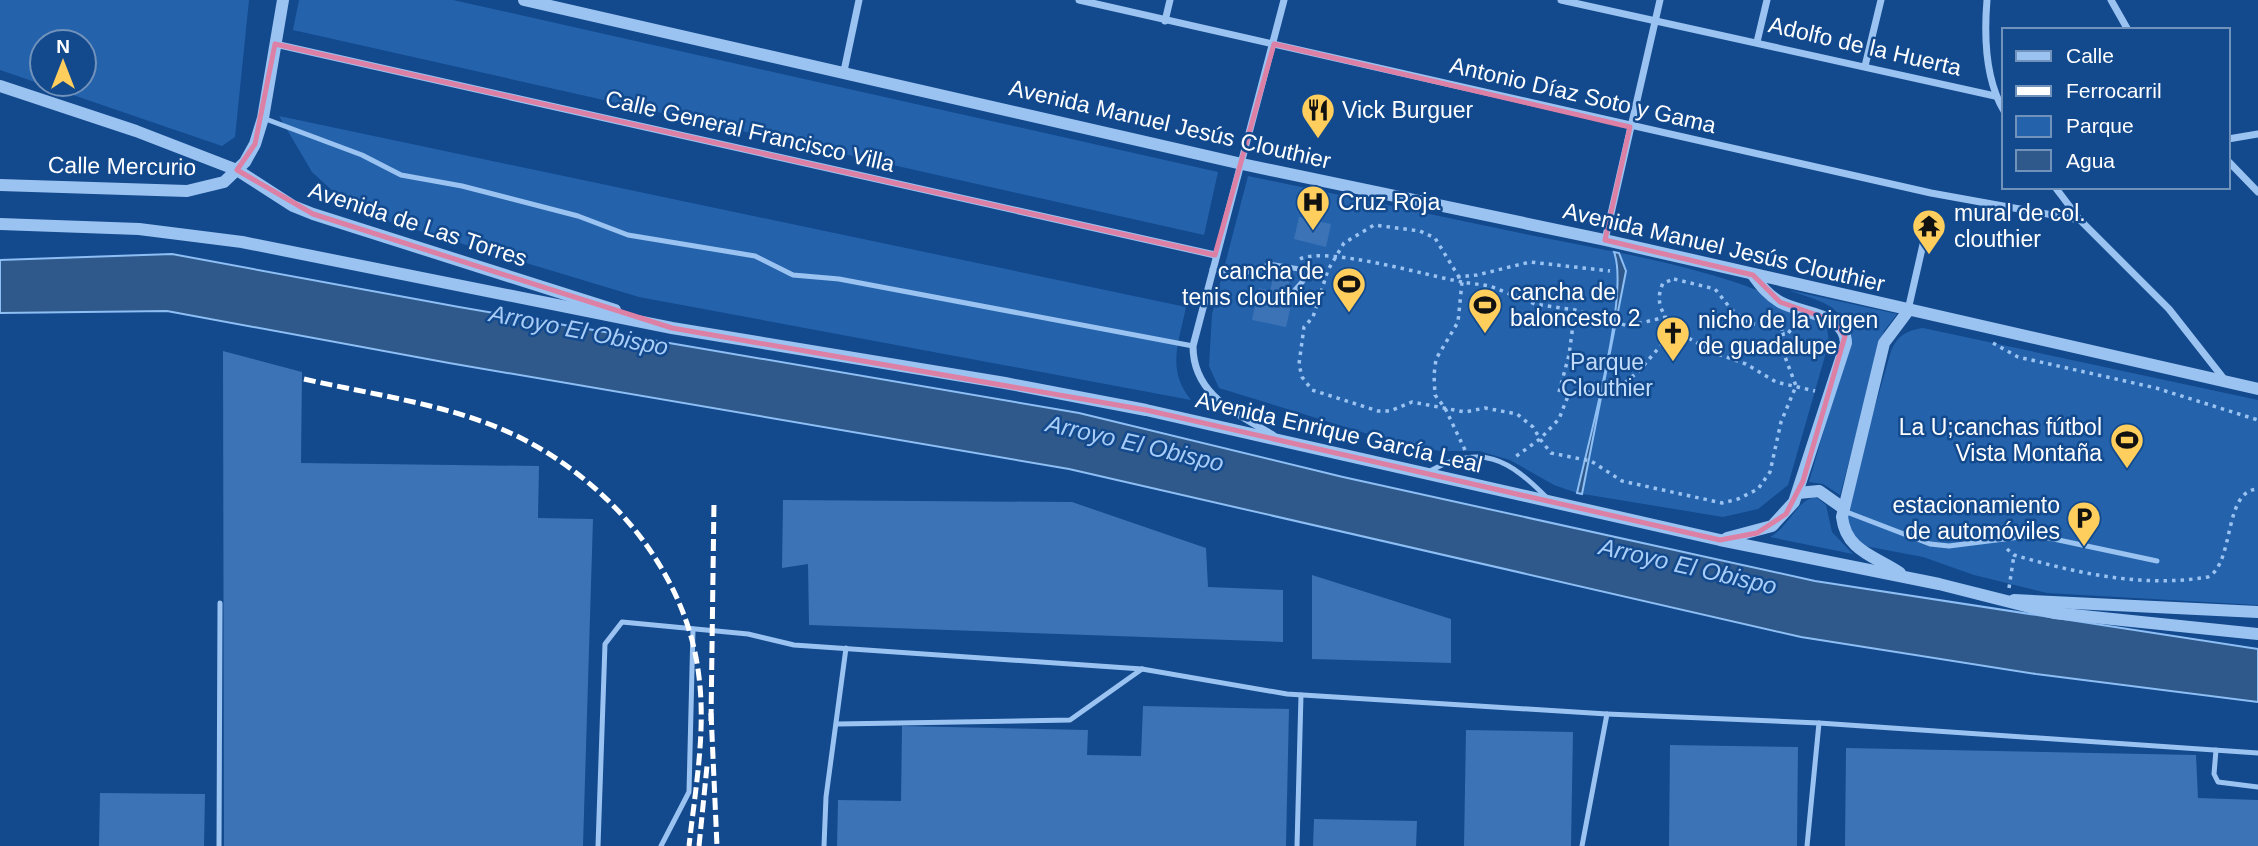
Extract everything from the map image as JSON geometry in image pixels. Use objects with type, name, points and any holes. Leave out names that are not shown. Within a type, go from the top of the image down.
[{"type":"street","points":[[237,170],[252,152],[263,118],[283,0]]},
{"type":"street","name":"Avenida Manuel Jesús Clouthier","points":[[524,0],[1242,164],[1605,240],[2258,389]]},
{"type":"street","points":[[844,71],[859,0]]},
{"type":"street","name":"Antonio Díaz Soto y Gama","points":[[1079,0],[1630,127],[2010,210],[2080,220]]},
{"type":"street","points":[[1165,21],[1170,0]]},
{"type":"street","points":[[1277,437],[1230,409],[1204,388],[1196,373],[1193,346],[1284,0]]},
{"type":"street","name":"Adolfo de la Huerta","points":[[1561,0],[1654,23],[1757,41],[1995,96]]},
{"type":"street","points":[[1605,240],[1660,0]]},
{"type":"street","points":[[1757,41],[1767,0]]},
{"type":"street","points":[[1865,66],[1881,0]]},
{"type":"street","points":[[1987,0],[1984,31],[1995,96],[2002,108]]},
{"type":"street","points":[[2111,0],[2127,28]]},
{"type":"street","name":"Calle General Francisco Villa","points":[[275,44],[1215,255]]},
{"type":"street","name":"Avenida de Las Torres","points":[[0,86],[136,131],[237,170],[293,206],[313,215],[672,328]]},
{"type":"street","points":[[2230,139],[2258,134]]},
{"type":"street","points":[[2230,163],[2258,192]]},
{"type":"street","name":"Calle Mercurio","points":[[0,185],[201,190],[224,182],[237,170]]},
{"type":"street","points":[[2057,189],[2080,220],[2169,309],[2227,383]]},
{"type":"street","points":[[1908,578],[1860,551],[1849,540],[1843,527],[1843,509],[1884,343],[1908,311],[1929,218]]},
{"type":"street","points":[[0,224],[91,226],[191,234],[672,328]]},
{"type":"street","points":[[1720,540],[1757,533],[1772,526],[1786,514],[1798,493],[1830,395],[1845,335],[1834,321],[1780,302],[1764,290],[1753,275]]},
{"type":"street","name":"Avenida Enrique García Leal","points":[[672,328],[1005,383],[1277,437],[1424,474],[2087,618],[2258,634]]},
{"type":"street","points":[[1798,493],[1819,491],[1843,509]]},
{"type":"street","name":"Avenida Enrique García Leal","points":[[1993,599],[2258,612]]},
{"type":"lane","points":[[263,118],[350,150],[401,175],[462,186],[578,216],[628,235],[755,256],[793,275],[839,279],[1193,346]]},
{"type":"lane","points":[[1212,270],[1243,273],[1258,271],[1269,264],[1282,264],[1299,269],[1303,281],[1295,290]]},
{"type":"lane","points":[[1424,474],[1467,457],[1491,457],[1527,478],[1550,501]]},
{"type":"lane","points":[[1843,509],[1930,544],[1949,546],[2035,535],[2157,561]]},
{"type":"lane","points":[[219,846],[220,603]]},
{"type":"lane","points":[[598,846],[605,644],[622,622],[748,634],[794,645],[1142,668],[1300,695],[1607,714],[1819,723],[2258,753]]},
{"type":"lane","points":[[661,846],[689,792],[693,629]]},
{"type":"lane","points":[[824,846],[826,797],[838,724],[846,648]]},
{"type":"lane","points":[[838,724],[1070,720],[1142,668]]},
{"type":"lane","points":[[1297,846],[1300,695]]},
{"type":"lane","points":[[1581,846],[1607,714]]},
{"type":"lane","points":[[1807,846],[1819,723]]},
{"type":"lane","points":[[2216,750],[2214,774],[2218,782],[2258,787]]},
{"type":"path","points":[[1462,282],[1435,238],[1420,231],[1385,224],[1374,225],[1344,243],[1334,256],[1313,317],[1304,327],[1299,364],[1302,377],[1312,390],[1378,411],[1390,411],[1412,402],[1465,412],[1485,408],[1517,414],[1533,427],[1551,453],[1591,461],[1622,481],[1722,503],[1758,489],[1770,472],[1781,422],[1796,386],[1784,354],[1783,333],[1780,329]]},
{"type":"path","points":[[1282,264],[1306,256],[1334,256],[1490,286],[1535,304],[1575,310],[1628,326],[1666,317]]},
{"type":"path","points":[[1457,277],[1478,275],[1530,262],[1610,271]]},
{"type":"path","points":[[1830,395],[1776,382],[1746,364],[1715,353],[1674,330],[1660,308],[1658,295],[1664,283],[1674,279],[1715,289],[1731,309],[1748,323],[1786,329],[1802,341],[1836,346],[1843,351]]},
{"type":"path","points":[[1462,282],[1458,323],[1436,359],[1435,395],[1445,408],[1467,457]]},
{"type":"path","points":[[1559,392],[1569,355],[1575,310]]},
{"type":"path","points":[[1989,328],[1992,341],[1999,349],[2018,357],[2156,388],[2258,420]]},
{"type":"path","points":[[1506,464],[1540,439],[1559,419],[1568,396],[1588,392],[1610,395],[1639,371],[1662,340],[1674,330]]},
{"type":"path","points":[[2008,599],[2014,555]]},
{"type":"highlighted area","points":[[275,44],[1215,255],[1274,44],[1630,127],[1605,240],[1753,275],[1780,302],[1834,321],[1845,336],[1803,481],[1786,514],[1757,533],[1720,540],[1146,410],[672,328],[313,214],[237,170],[255,144]]},
{"type":"green space","points":[[0,0],[249,0],[235,137],[222,146],[82,98],[98,98],[98,28],[28,28],[28,80],[0,70]]},
{"type":"green space","points":[[299,0],[453,0],[1218,172],[1204,235],[293,30]]},
{"type":"green space","points":[[279,116],[1186,307],[1176,355],[1179,378],[1191,400],[639,297],[393,223],[348,205],[312,172]]},
{"type":"green space","name":"Parque Clouthier","points":[[1248,176],[1650,259],[1729,280],[1766,293],[1799,309],[1827,327],[1829,342],[1788,485],[1758,509],[1723,517],[1577,493],[1554,485],[1510,460],[1479,451],[1440,451],[1394,442],[1219,388],[1209,366],[1212,314]]},
{"type":"green space","points":[[1788,290],[1897,314],[1884,331],[1840,495],[1823,484],[1809,482],[1850,339],[1841,317],[1835,310],[1820,301]]},
{"type":"green space","points":[[1923,328],[2258,400],[2258,605],[2047,593],[1974,575],[1923,557],[1865,546],[1853,538],[1847,519],[1852,487],[1891,351],[1903,335]]},
{"type":"green space","points":[[1816,497],[1826,505],[1832,532],[1853,554],[1770,537],[1804,502]]},
{"type":"water","points":[[1614,252],[1619,253],[1626,271],[1582,494],[1577,493],[1606,370],[1617,300]]},
{"type":"water","name":"Arroyo El Obispo","points":[[172,254],[459,307],[1079,413],[1343,477],[1815,581],[2258,649],[2258,702],[2036,674],[1801,637],[1069,469],[449,363],[167,311],[0,313],[0,260]]},
{"type":"building","name":"Cruz Roja","points":[[1299,217],[1331,224],[1326,247],[1294,239]]},
{"type":"building","points":[[1275,271],[1291,274],[1287,294],[1293,296],[1286,327],[1252,320],[1259,288],[1270,291]]},
{"type":"building","points":[[223,351],[302,372],[301,463],[539,466],[538,518],[593,519],[583,846],[224,846]]},
{"type":"building","points":[[783,500],[1072,502],[1206,548],[1208,587],[1283,590],[1283,642],[809,625],[808,564],[782,568]]},
{"type":"building","points":[[1312,575],[1451,619],[1451,663],[1312,659]]},
{"type":"building","points":[[1143,706],[1289,709],[1286,846],[837,846],[838,800],[901,801],[902,726],[1088,730],[1087,755],[1141,756]]},
{"type":"building","points":[[1466,730],[1573,732],[1571,846],[1464,846]]},
{"type":"building","points":[[1670,745],[1798,747],[1797,846],[1669,846]]},
{"type":"building","points":[[1846,748],[2196,755],[2198,798],[2258,800],[2258,846],[1845,846]]},
{"type":"building","points":[[100,793],[205,794],[204,846],[99,846]]},
{"type":"building","points":[[1314,819],[1417,821],[1416,846],[1313,846]]},
{"type":"railway","points":[[304,379],[421,404],[489,424],[528,442],[565,464],[599,492],[629,523],[655,557],[676,595],[691,635],[699,677],[700,741],[689,846]]},
{"type":"railway","points":[[711,721],[714,501]]},
{"type":"railway","points":[[711,713],[717,846]]},
{"type":"railway","points":[[699,846],[707,766]]},
{"type":"place","name":"Vick Burguer","points":[[1318,140]]},
{"type":"place","name":"Cruz Roja","points":[[1313,232]]},
{"type":"place","name":"mural de col. clouthier","points":[[1929,256]]},
{"type":"place","name":"cancha de tenis clouthier","points":[[1349,314]]},
{"type":"place","name":"cancha de baloncesto 2","points":[[1485,335]]},
{"type":"place","name":"nicho de la virgen de guadalupe","points":[[1673,363]]},
{"type":"place","name":"La U;canchas fútbol Vista Montaña","points":[[2127,470]]},
{"type":"place","name":"estacionamiento de automóviles","points":[[2084,548]]}]
